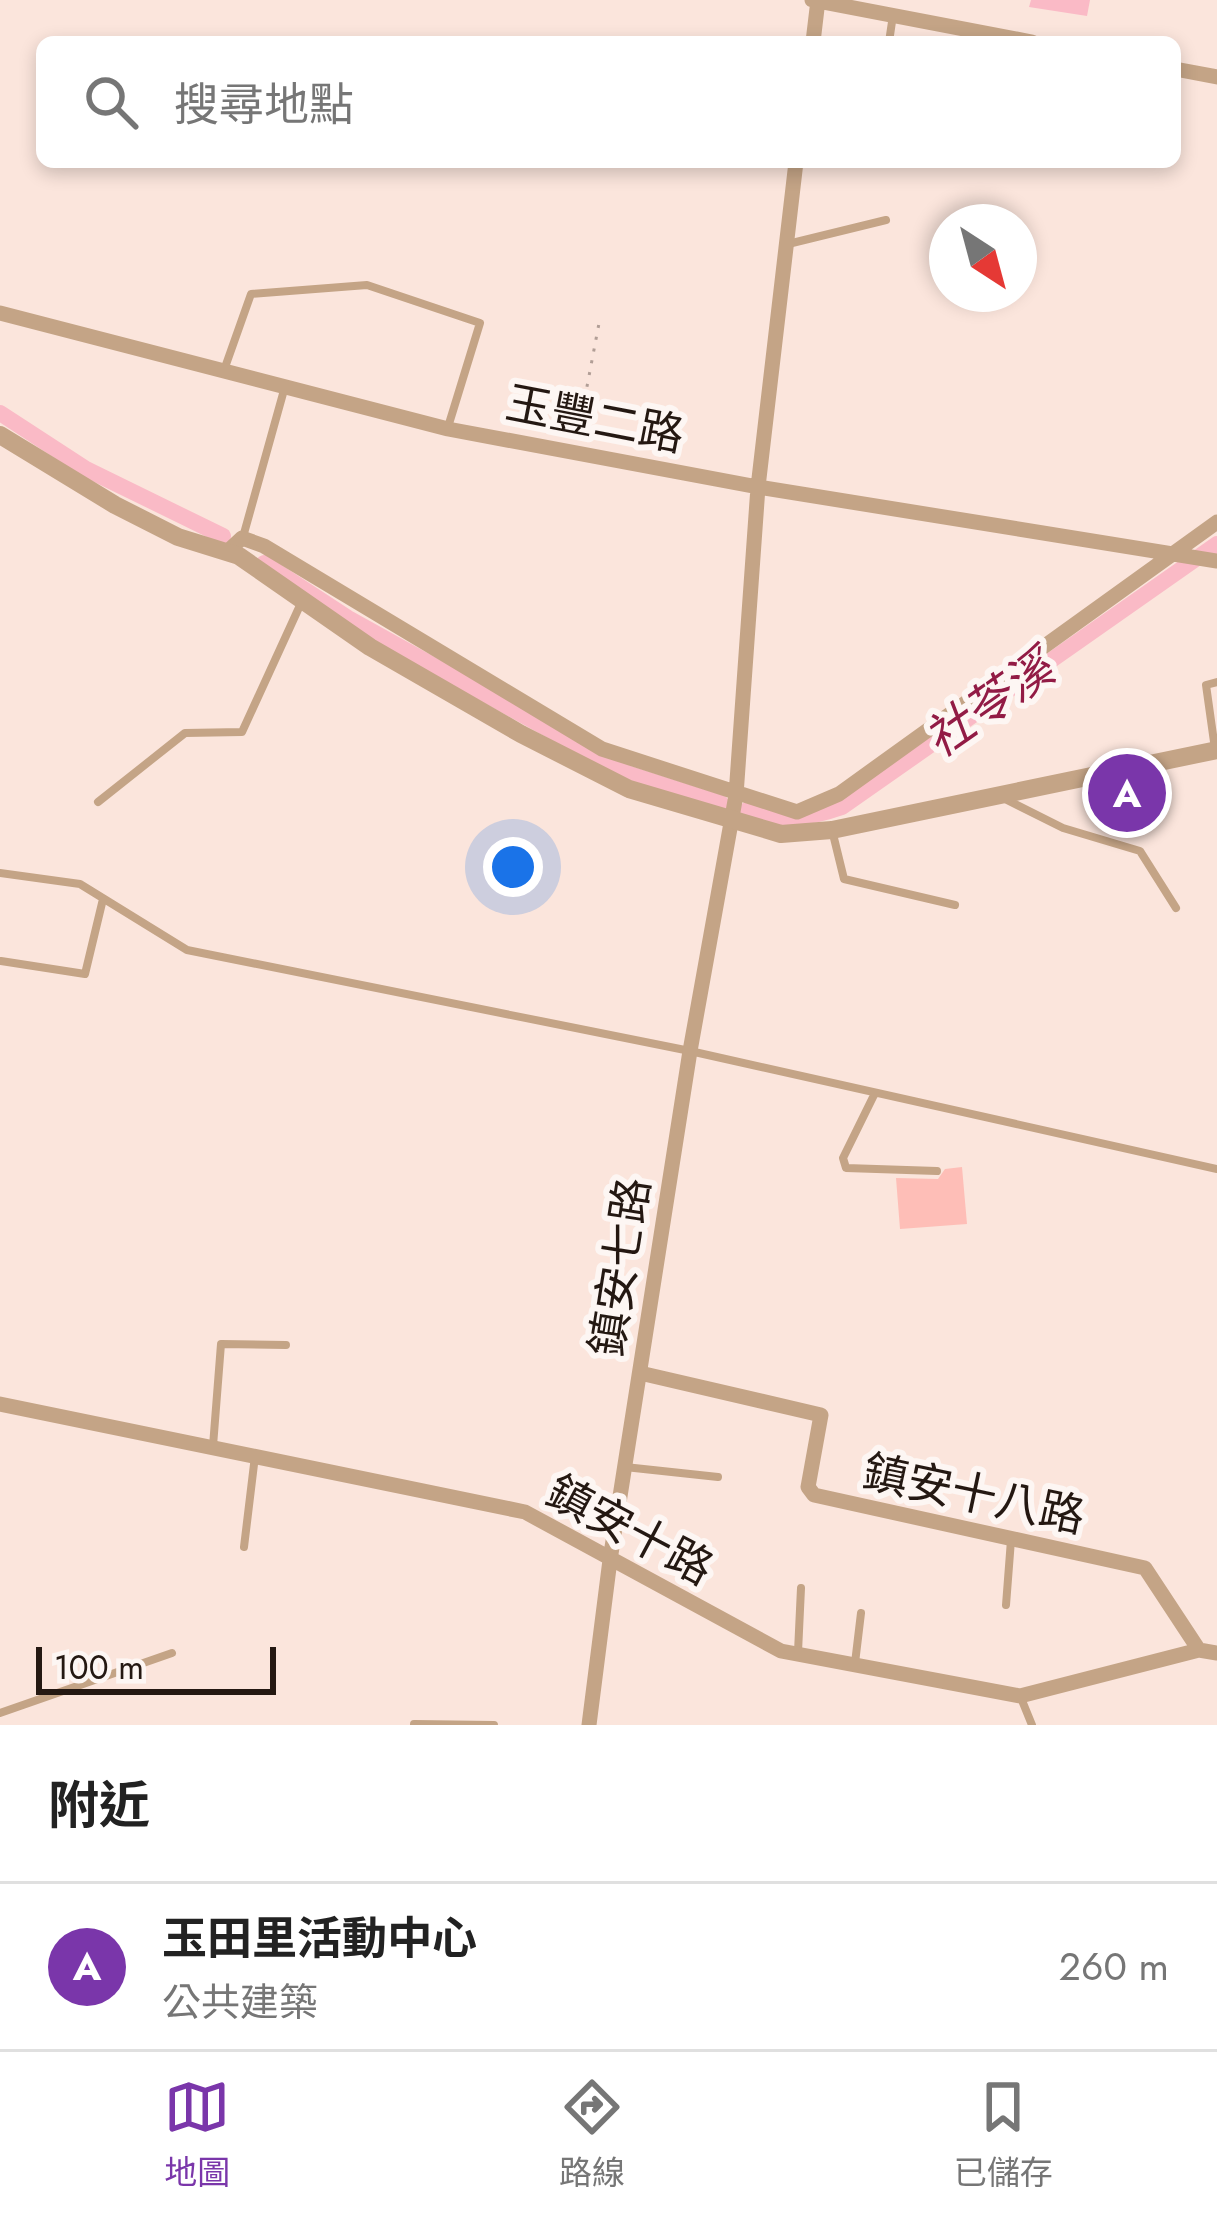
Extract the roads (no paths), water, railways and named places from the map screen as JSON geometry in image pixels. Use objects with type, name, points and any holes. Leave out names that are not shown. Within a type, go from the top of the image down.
[{"type":"street","points":[[813,36],[816,0],[1002,36]]},
{"type":"street","points":[[1181,71],[1217,76]]},
{"type":"street","name":"鎮安七路","points":[[589,1725],[610,1560],[690,1051],[736,795],[758,487],[795,168]]},
{"type":"street","name":"玉豐二路","points":[[0,314],[448,429],[758,487],[1213,560]]},
{"type":"street","points":[[0,435],[178,537],[264,546],[602,749],[797,812],[839,794],[1177,555],[1217,521]]},
{"type":"street","points":[[235,545],[370,647],[521,734],[629,789],[781,834],[832,830],[1216,750]]},
{"type":"street","name":"鎮安十八路","points":[[640,1373],[821,1415],[808,1486],[814,1495],[1145,1568],[1199,1650]]},
{"type":"street","name":"鎮安十路","points":[[0,1404],[525,1511],[781,1651],[1020,1696],[1199,1650],[1217,1654]]},
{"type":"lane","points":[[890,36],[893,14]]},
{"type":"lane","points":[[785,244],[886,220]]},
{"type":"lane","points":[[223,374],[251,294],[367,285],[481,323],[448,429]]},
{"type":"lane","points":[[235,545],[284,387]]},
{"type":"lane","points":[[98,802],[184,733],[242,732],[303,599]]},
{"type":"lane","points":[[1216,750],[1206,685],[1217,682]]},
{"type":"lane","points":[[996,795],[1063,828],[1140,851],[1175,908]]},
{"type":"lane","points":[[832,830],[844,879],[956,905]]},
{"type":"lane","points":[[0,874],[80,884],[188,950],[690,1051],[1217,1169]]},
{"type":"lane","points":[[2,961],[85,974],[103,899]]},
{"type":"lane","points":[[875,1094],[843,1158],[846,1168],[937,1172]]},
{"type":"lane","points":[[213,1447],[221,1344],[286,1345]]},
{"type":"lane","points":[[244,1547],[255,1456]]},
{"type":"lane","points":[[625,1467],[718,1477]]},
{"type":"lane","points":[[1006,1605],[1011,1539]]},
{"type":"lane","points":[[798,1654],[801,1588]]},
{"type":"lane","points":[[855,1664],[861,1612]]},
{"type":"lane","points":[[0,1713],[172,1653]]},
{"type":"lane","points":[[1020,1696],[1032,1725]]},
{"type":"lane","points":[[414,1724],[494,1725]]},
{"type":"waterway","name":"社苓溪","points":[[0,413],[86,469],[223,536]]},
{"type":"waterway","name":"社苓溪","points":[[747,810],[794,818],[842,807],[1217,544]]},
{"type":"waterway","name":"社苓溪","points":[[264,563],[348,618],[627,773],[721,803]]},
{"type":"place","name":"玉田里活動中心","points":[[1127,793]]}]
